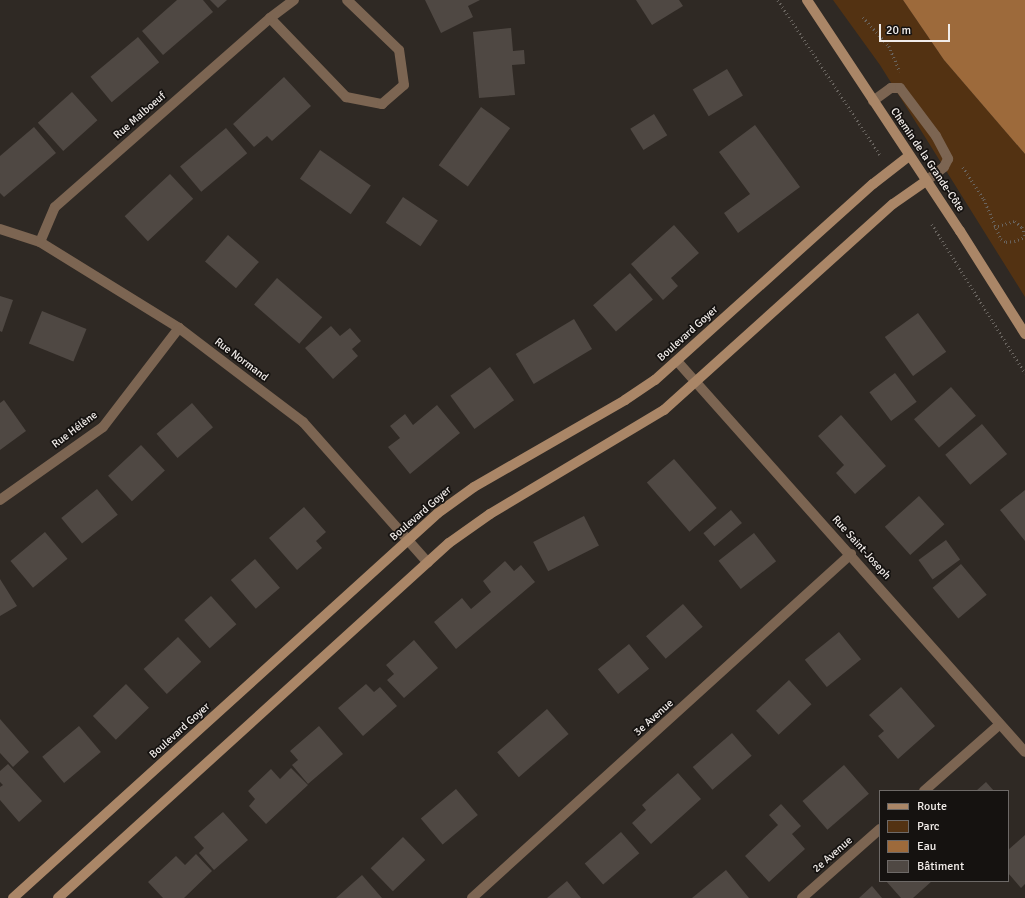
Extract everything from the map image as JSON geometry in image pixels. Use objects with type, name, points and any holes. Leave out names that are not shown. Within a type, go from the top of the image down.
[{"type":"street","name":"Rue Malboeuf","points":[[40,242],[55,207],[270,18],[294,0]]},
{"type":"street","points":[[270,18],[346,97],[382,104],[404,85],[400,50],[347,0]]},
{"type":"street","name":"Chemin de la Grande-Côte","points":[[807,0],[1025,334]]},
{"type":"street","points":[[58,898],[428,563],[477,522],[650,420],[695,382],[893,204],[926,181],[946,163],[947,153],[900,88],[891,88],[873,101]]},
{"type":"street","name":"Boulevard Goyer","points":[[13,898],[462,494],[625,400],[677,361],[873,184],[909,156]]},
{"type":"street","name":"Rue Normand","points":[[0,229],[40,242],[179,328],[303,422],[428,563]]},
{"type":"street","name":"Rue Hélène","points":[[0,500],[103,427],[179,328]]},
{"type":"street","name":"Rue Saint-Joseph","points":[[677,361],[851,554],[1025,752]]},
{"type":"street","name":"3e Avenue","points":[[472,898],[851,554]]},
{"type":"street","points":[[925,790],[1000,724]]},
{"type":"street","name":"2e Avenue","points":[[802,898],[879,830]]},
{"type":"path","points":[[778,0],[882,158]]},
{"type":"path","points":[[863,17],[889,46],[900,76]]},
{"type":"path","points":[[962,166],[979,189],[994,227],[1006,242],[1025,236],[1022,227],[1015,222],[994,227]]},
{"type":"path","points":[[929,218],[1025,373]]},
{"type":"green space","points":[[833,0],[903,0],[944,60],[1025,154],[1025,297],[880,65]]},
{"type":"water","points":[[903,0],[1025,0],[1025,154],[944,60]]},
{"type":"building","points":[[177,0],[203,0],[213,12],[163,55],[142,31]]},
{"type":"building","points":[[210,0],[227,0],[218,8]]},
{"type":"building","points":[[425,0],[480,0],[468,6],[473,17],[441,33]]},
{"type":"building","points":[[636,0],[679,0],[683,6],[652,25]]},
{"type":"building","points":[[511,28],[513,51],[524,50],[525,64],[512,65],[515,95],[479,98],[473,32]]},
{"type":"building","points":[[138,37],[159,62],[112,102],[91,77]]},
{"type":"building","points":[[727,69],[743,96],[709,116],[693,90]]},
{"type":"building","points":[[284,77],[311,106],[272,141],[267,136],[254,147],[233,124]]},
{"type":"building","points":[[72,92],[97,120],[63,151],[38,123]]},
{"type":"building","points":[[481,107],[510,128],[468,186],[439,165]]},
{"type":"building","points":[[654,114],[667,135],[644,150],[630,129]]},
{"type":"building","points":[[755,125],[800,187],[738,233],[724,213],[750,194],[719,152]]},
{"type":"building","points":[[34,127],[56,153],[4,197],[0,193],[0,156]]},
{"type":"building","points":[[226,128],[247,153],[201,192],[180,167]]},
{"type":"building","points":[[320,150],[371,186],[351,214],[300,179]]},
{"type":"building","points":[[170,174],[193,199],[148,241],[125,216]]},
{"type":"building","points":[[403,197],[438,220],[420,246],[386,223]]},
{"type":"building","points":[[674,225],[699,253],[671,278],[678,286],[663,300],[631,264]]},
{"type":"building","points":[[228,235],[259,262],[236,288],[205,261]]},
{"type":"building","points":[[630,273],[653,299],[616,332],[593,305]]},
{"type":"building","points":[[277,278],[322,317],[299,344],[254,304]]},
{"type":"building","points":[[0,296],[13,300],[2,332],[0,331]]},
{"type":"building","points":[[42,311],[87,329],[73,361],[29,343]]},
{"type":"building","points":[[918,313],[946,352],[913,376],[885,337]]},
{"type":"building","points":[[574,319],[592,349],[534,384],[516,354]]},
{"type":"building","points":[[331,326],[340,336],[350,328],[361,341],[352,349],[358,356],[333,379],[305,348]]},
{"type":"building","points":[[490,367],[514,400],[474,429],[450,396]]},
{"type":"building","points":[[895,373],[917,402],[891,421],[869,392]]},
{"type":"building","points":[[951,387],[976,416],[939,448],[914,419]]},
{"type":"building","points":[[4,400],[26,431],[0,450],[0,403]]},
{"type":"building","points":[[192,403],[213,427],[178,458],[157,434]]},
{"type":"building","points":[[437,405],[460,433],[410,474],[388,447],[400,438],[390,426],[405,414],[413,425]]},
{"type":"building","points":[[841,415],[886,466],[855,494],[836,473],[844,465],[818,436]]},
{"type":"building","points":[[982,424],[1007,454],[970,485],[945,455]]},
{"type":"building","points":[[141,445],[165,471],[132,501],[108,476]]},
{"type":"building","points":[[674,459],[717,508],[689,532],[647,483]]},
{"type":"building","points":[[97,489],[118,515],[82,544],[61,518]]},
{"type":"building","points":[[1025,490],[1025,541],[1000,510]]},
{"type":"building","points":[[919,496],[944,524],[910,555],[885,527]]},
{"type":"building","points":[[304,507],[326,532],[316,541],[322,548],[297,570],[269,538]]},
{"type":"building","points":[[731,510],[742,523],[714,546],[703,533]]},
{"type":"building","points":[[584,516],[599,545],[548,571],[533,542]]},
{"type":"building","points":[[45,532],[67,559],[33,588],[11,561]]},
{"type":"building","points":[[754,533],[776,561],[741,589],[719,561]]},
{"type":"building","points":[[946,540],[960,559],[933,579],[918,560]]},
{"type":"building","points":[[255,559],[280,588],[256,609],[231,580]]},
{"type":"building","points":[[505,561],[514,571],[521,565],[535,582],[456,649],[434,622],[462,598],[471,609],[491,592],[483,581]]},
{"type":"building","points":[[961,564],[987,595],[958,618],[933,588]]},
{"type":"building","points":[[0,579],[17,606],[0,616]]},
{"type":"building","points":[[211,596],[236,624],[210,648],[184,620]]},
{"type":"building","points":[[683,604],[703,627],[666,659],[646,636]]},
{"type":"building","points":[[839,632],[861,659],[827,687],[805,660]]},
{"type":"building","points":[[178,637],[201,662],[167,694],[144,669]]},
{"type":"building","points":[[414,640],[438,668],[404,698],[387,680],[394,674],[386,665]]},
{"type":"building","points":[[629,644],[649,669],[618,694],[598,669]]},
{"type":"building","points":[[789,680],[812,704],[779,735],[756,711]]},
{"type":"building","points":[[126,684],[149,708],[116,740],[93,716]]},
{"type":"building","points":[[366,684],[374,692],[380,687],[397,706],[363,736],[338,708]]},
{"type":"building","points":[[901,687],[935,726],[898,759],[878,736],[884,731],[869,715]]},
{"type":"building","points":[[547,709],[569,734],[519,777],[497,752]]},
{"type":"building","points":[[0,719],[29,752],[13,767],[0,753]]},
{"type":"building","points":[[79,726],[101,752],[64,783],[42,757]]},
{"type":"building","points":[[319,726],[343,754],[308,784],[292,765],[298,760],[290,751]]},
{"type":"building","points":[[732,733],[752,756],[712,790],[693,767]]},
{"type":"building","points":[[8,764],[42,801],[19,822],[0,800],[0,787],[3,785],[0,782],[0,771]]},
{"type":"building","points":[[844,765],[869,794],[827,830],[802,801]]},
{"type":"building","points":[[291,768],[308,785],[266,824],[249,806],[255,799],[248,791],[271,769],[280,779]]},
{"type":"building","points":[[678,773],[701,799],[651,844],[632,823],[646,810],[642,805]]},
{"type":"building","points":[[986,782],[993,790],[977,790]]},
{"type":"building","points":[[456,789],[478,815],[443,845],[421,819]]},
{"type":"building","points":[[781,804],[801,826],[792,834],[805,849],[769,882],[745,856],[778,825],[769,815]]},
{"type":"building","points":[[223,812],[248,840],[214,870],[199,853],[204,848],[194,837]]},
{"type":"building","points":[[621,832],[639,853],[603,885],[585,863]]},
{"type":"building","points":[[1025,835],[1025,884],[1021,888],[1009,874],[1009,849]]},
{"type":"building","points":[[403,837],[425,860],[393,891],[371,868]]},
{"type":"building","points":[[196,854],[212,871],[184,898],[163,898],[148,882],[176,856],[185,865]]},
{"type":"building","points":[[726,870],[749,898],[692,898]]},
{"type":"building","points":[[362,875],[382,898],[336,898]]},
{"type":"building","points":[[567,881],[581,898],[547,898]]},
{"type":"building","points":[[887,882],[931,882],[913,898],[901,898]]},
{"type":"building","points":[[872,886],[882,898],[859,898]]}]
